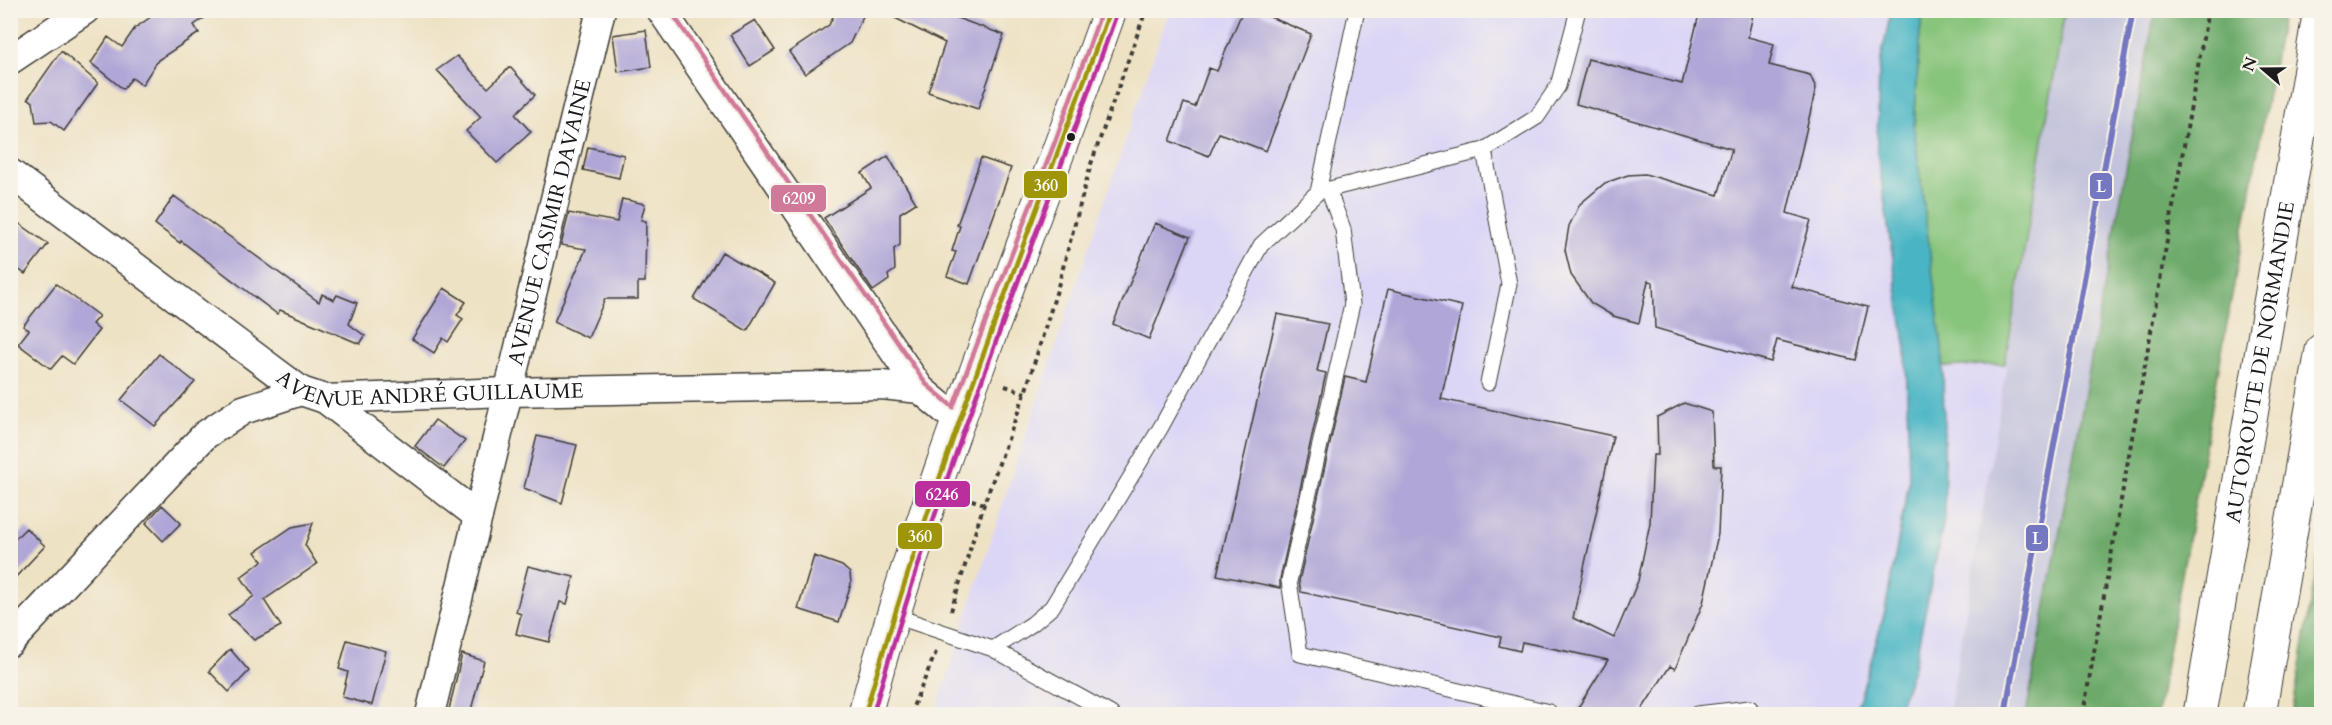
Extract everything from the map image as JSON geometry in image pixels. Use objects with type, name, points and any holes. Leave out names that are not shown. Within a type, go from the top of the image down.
[{"type":"main road","points":[[865,714],[892,615],[957,419],[1059,152],[1110,10]]},
{"type":"main road","name":"AUTOROUTE DE NORMANDIE","points":[[2200,714],[2320,10]]},
{"type":"main road","points":[[2259,714],[2322,350]]},
{"type":"street","points":[[10,60],[86,10]]},
{"type":"street","name":"AVENUE CASIMIR DAVAINE","points":[[430,714],[601,10]]},
{"type":"street","points":[[661,10],[920,389],[957,419]]},
{"type":"street","name":"AVENUE ANDRÉ GUILLAUME","points":[[10,173],[313,395],[882,385],[920,389]]},
{"type":"street","points":[[10,642],[205,435],[243,410],[313,395],[478,516]]},
{"type":"lane","points":[[1357,10],[1323,190],[1343,230],[1352,304],[1289,580],[1300,654],[1549,712]]},
{"type":"lane","points":[[993,649],[1032,624],[1052,607],[1161,427],[1261,245],[1323,190],[1484,150],[1537,117],[1558,86],[1578,10]]},
{"type":"lane","points":[[1484,150],[1509,284],[1488,383]]},
{"type":"lane","points":[[892,615],[993,649],[1111,714]]},
{"type":"lane","points":[[1697,714],[1750,708]]},
{"type":"path","points":[[910,714],[944,633],[984,504],[1029,381],[1091,164],[1146,10]]},
{"type":"path","points":[[2083,714],[2208,10]]},
{"type":"shaded area","points":[[1169,11],[2065,11],[1949,714],[935,714],[1010,481]]},
{"type":"shaded area","points":[[2065,11],[2155,11],[2026,714],[1949,714]]},
{"type":"green space","points":[[1924,11],[2065,11],[2005,364],[1944,367],[1914,128],[1920,32]]},
{"type":"green space","points":[[2155,11],[2283,11],[2157,714],[2026,714]]},
{"type":"green space","points":[[2321,541],[2321,714],[2292,714]]},
{"type":"water","points":[[1891,11],[1924,11],[1920,32],[1914,128],[1943,355],[1945,515],[1914,666],[1897,714],[1853,714],[1860,698],[1885,611],[1909,481],[1906,350],[1877,150],[1879,69]]},
{"type":"building","points":[[161,10],[216,10],[194,25],[199,33],[158,60],[142,85],[132,78],[123,89],[91,63],[108,37],[122,47],[135,28]]},
{"type":"building","points":[[836,10],[866,10],[850,43],[805,74],[789,52],[829,25]]},
{"type":"building","points":[[879,10],[935,10],[1004,35],[978,109],[928,92],[945,43]]},
{"type":"building","points":[[1243,10],[1253,10],[1311,34],[1266,151],[1219,133],[1209,156],[1170,141],[1184,103],[1195,107],[1209,68],[1217,71]]},
{"type":"building","points":[[1700,10],[1754,10],[1748,37],[1774,44],[1769,65],[1810,75],[1816,88],[1787,213],[1811,220],[1792,287],[1868,307],[1855,360],[1777,340],[1771,362],[1655,328],[1653,282],[1648,281],[1639,323],[1613,316],[1591,303],[1571,275],[1565,250],[1569,226],[1580,204],[1605,183],[1628,175],[1645,174],[1718,195],[1732,149],[1576,104],[1588,59],[1682,84]]},
{"type":"building","points":[[755,20],[775,50],[750,66],[730,35]]},
{"type":"building","points":[[646,30],[651,67],[618,72],[613,35]]},
{"type":"building","points":[[61,51],[98,83],[64,131],[51,121],[36,122],[33,102],[28,98]]},
{"type":"building","points":[[457,56],[488,88],[510,67],[535,95],[515,114],[531,132],[497,163],[466,131],[481,117],[437,70]]},
{"type":"building","points":[[588,147],[624,155],[619,178],[583,170]]},
{"type":"building","points":[[888,156],[916,203],[900,213],[900,245],[894,249],[895,270],[888,275],[889,280],[873,291],[824,218],[871,188],[862,173]]},
{"type":"building","points":[[981,158],[1011,168],[969,284],[947,276],[956,252],[952,251],[960,226],[957,225]]},
{"type":"building","points":[[174,196],[319,302],[322,294],[334,300],[337,295],[357,303],[349,324],[365,336],[360,344],[280,310],[277,314],[155,224]]},
{"type":"building","points":[[622,199],[645,204],[641,220],[646,221],[645,282],[638,282],[638,299],[605,299],[588,338],[554,322],[586,249],[561,245],[569,213],[617,222]]},
{"type":"building","points":[[10,217],[48,244],[25,274],[10,263]]},
{"type":"building","points":[[1155,223],[1190,237],[1149,339],[1113,324]]},
{"type":"building","points":[[722,252],[775,283],[747,331],[694,299]]},
{"type":"building","points":[[56,284],[99,316],[92,324],[99,330],[73,364],[62,356],[51,369],[18,344],[29,330],[23,326]]},
{"type":"building","points":[[444,288],[466,302],[457,315],[463,319],[448,342],[443,338],[434,353],[412,339]]},
{"type":"building","points":[[1388,289],[1462,306],[1441,399],[1613,436],[1573,618],[1614,638],[1638,581],[1650,523],[1653,455],[1658,455],[1657,417],[1684,403],[1712,412],[1714,466],[1721,466],[1718,534],[1703,603],[1675,669],[1670,666],[1639,714],[1574,714],[1608,660],[1522,642],[1520,651],[1499,646],[1501,637],[1301,592],[1299,581],[1345,377],[1366,382]]},
{"type":"building","points":[[1277,314],[1328,324],[1317,371],[1326,373],[1280,579],[1280,588],[1217,575]]},
{"type":"building","points":[[159,354],[195,382],[155,426],[121,400]]},
{"type":"building","points":[[435,420],[465,441],[444,468],[415,446]]},
{"type":"building","points":[[537,436],[577,445],[562,503],[524,488]]},
{"type":"building","points":[[162,505],[181,523],[163,541],[146,523]]},
{"type":"building","points":[[313,523],[305,545],[317,564],[264,600],[281,626],[254,640],[228,615],[254,596],[241,577],[262,561],[255,552],[292,527]]},
{"type":"building","points":[[26,528],[45,546],[10,583],[10,544]]},
{"type":"building","points":[[814,556],[842,566],[850,573],[851,584],[839,622],[798,609]]},
{"type":"building","points":[[528,566],[574,577],[567,604],[560,602],[549,642],[516,634],[521,614],[516,612]]},
{"type":"building","points":[[347,640],[386,651],[372,705],[342,697],[348,672],[339,669]]},
{"type":"building","points":[[230,649],[249,671],[229,692],[209,671]]},
{"type":"building","points":[[462,654],[484,661],[470,714],[448,714]]},
{"type":"transit line","name":"6209","points":[[670,10],[926,384],[953,407],[1056,139],[1102,10]]},
{"type":"transit line","name":"360","points":[[865,714],[950,448],[1110,10]]},
{"type":"transit line","name":"L","points":[[2005,714],[2133,10]]},
{"type":"transit line","name":"6246","points":[[873,714],[899,625],[957,449],[1117,13]]}]
